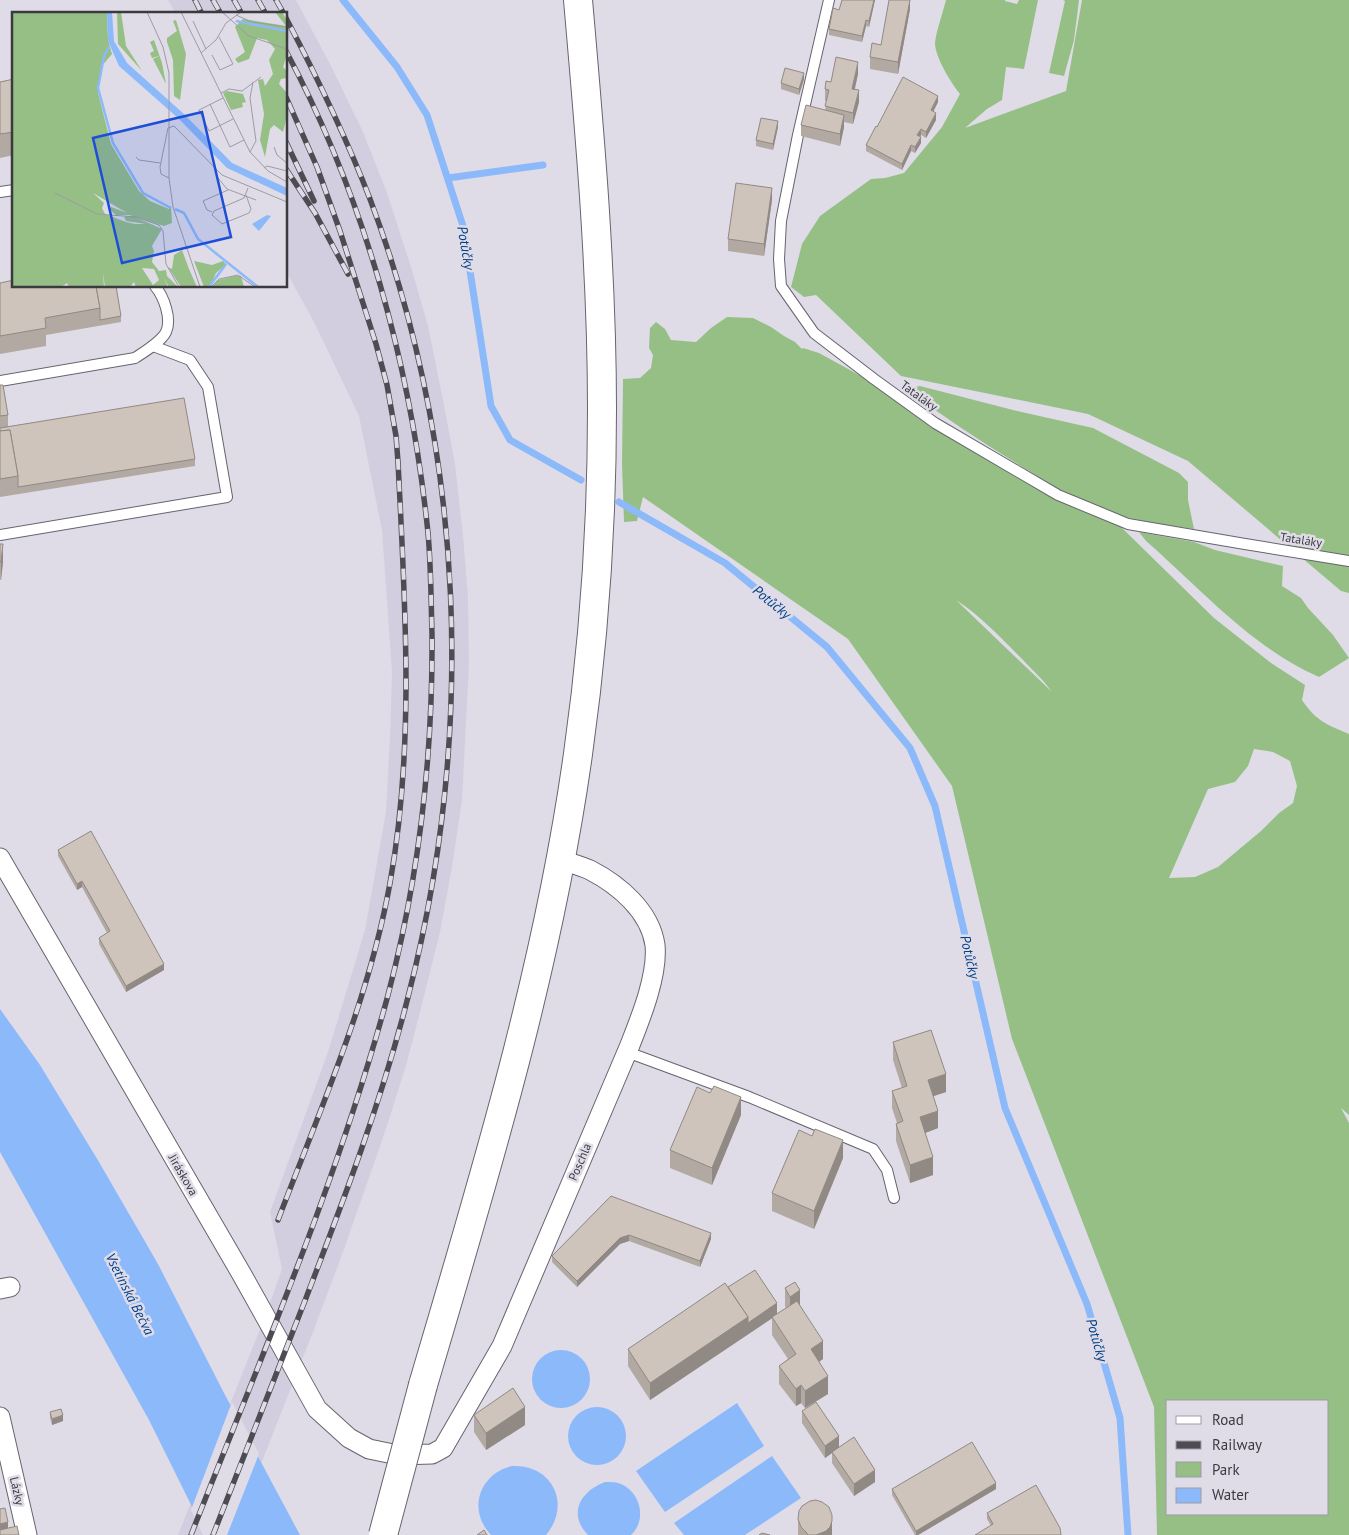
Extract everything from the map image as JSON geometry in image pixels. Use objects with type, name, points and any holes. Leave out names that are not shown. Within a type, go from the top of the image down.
[{"type":"main road","points":[[383,1535],[526,1017],[561,860],[578,753],[592,630],[600,509],[602,408],[598,270],[591,146],[578,0]]},
{"type":"street","name":"Jiráskova","points":[[0,858],[231,1256],[317,1409],[349,1438],[369,1449],[398,1455]]},
{"type":"street","name":"Poschla","points":[[398,1455],[432,1454],[444,1448],[502,1346],[644,1010],[653,976],[655,946],[650,927],[637,906],[618,888],[589,870],[561,860]]},
{"type":"street","name":"Lázky","points":[[0,1417],[27,1535]]},
{"type":"lane","name":"Tataláky","points":[[829,0],[796,144],[781,221],[779,260],[781,286],[814,333],[874,380],[935,423],[1058,495],[1128,524],[1349,561]]},
{"type":"lane","points":[[0,381],[135,358],[153,346],[166,332],[168,312],[156,288]]},
{"type":"lane","points":[[0,535],[227,497],[208,388],[190,360],[153,346]]},
{"type":"lane","points":[[627,1052],[749,1097],[873,1149],[887,1170],[894,1198]]},
{"type":"shaded area","points":[[168,0],[296,0],[331,66],[363,132],[387,193],[428,326],[455,464],[468,597],[469,664],[462,800],[440,932],[423,1000],[407,1062],[386,1129],[343,1252],[233,1535],[178,1535],[282,1269],[270,1212],[328,1052],[365,930],[386,812],[392,672],[382,530],[359,416],[315,324],[288,275],[288,12],[175,12]]},
{"type":"green space","points":[[946,0],[1005,0],[1017,4],[1019,0],[1038,0],[1024,69],[1006,67],[1002,100],[987,109],[965,128],[1066,91],[1082,0],[1349,0],[1349,593],[1341,591],[1188,461],[1088,414],[901,376],[816,295],[804,297],[791,287],[802,244],[820,216],[871,179],[885,178],[904,173],[942,127],[960,94],[944,70],[935,43]]},
{"type":"green space","points":[[1063,0],[1079,0],[1074,40],[1064,76],[1049,73],[1065,1]]},
{"type":"green space","points":[[727,317],[753,318],[795,342],[802,349],[819,353],[881,387],[1002,465],[1070,506],[1121,527],[1214,618],[1271,663],[1305,685],[1302,700],[1312,713],[1328,724],[1349,734],[1349,1115],[1341,1108],[1349,1123],[1349,1535],[1157,1535],[1154,1407],[1012,1039],[952,786],[848,639],[643,497],[637,521],[624,522],[622,464],[623,379],[640,378],[651,368],[653,355],[649,348],[650,328],[656,322],[665,329],[671,340],[696,342]],"holes":[[[956,600],[974,613],[1038,675],[1051,691]],[[1254,749],[1273,752],[1290,761],[1297,786],[1293,803],[1218,867],[1195,877],[1169,878],[1208,789],[1235,782],[1248,766]]]},
{"type":"green space","points":[[920,386],[1093,428],[1179,473],[1188,482],[1188,500],[1194,529],[1118,515],[1076,499],[979,439],[906,389]]},
{"type":"green space","points":[[1139,532],[1194,542],[1215,550],[1283,566],[1282,586],[1301,598],[1333,635],[1349,658],[1319,677],[1294,665],[1271,650],[1228,616],[1146,541]]},
{"type":"water","name":"Vsetínská Bečva","points":[[0,1009],[40,1065],[158,1264],[300,1535],[206,1535],[149,1420],[0,1152]]},
{"type":"water","points":[[561,1350],[572,1352],[585,1363],[590,1379],[588,1390],[577,1403],[561,1408],[550,1406],[537,1395],[532,1379],[534,1368],[545,1355]]},
{"type":"water","points":[[737,1403],[764,1446],[665,1512],[636,1471]]},
{"type":"water","points":[[591,1407],[603,1407],[618,1415],[626,1430],[626,1442],[618,1457],[603,1465],[591,1465],[576,1457],[568,1442],[568,1430],[576,1415]]},
{"type":"water","points":[[772,1456],[801,1498],[745,1535],[684,1535],[674,1523]]},
{"type":"water","points":[[512,1466],[526,1467],[538,1472],[554,1488],[557,1499],[557,1511],[554,1523],[546,1535],[491,1535],[484,1525],[478,1504],[480,1494],[491,1477],[501,1470]]},
{"type":"water","points":[[605,1482],[621,1484],[628,1488],[637,1500],[640,1507],[639,1522],[631,1535],[588,1535],[578,1519],[578,1511],[584,1497],[589,1491]]},
{"type":"pier","points":[[232,1402],[259,1454],[227,1535],[203,1535],[191,1510]]},
{"type":"building","points":[[842,0],[874,0],[869,21],[866,20],[862,36],[829,29],[833,8],[839,10]]},
{"type":"building","points":[[889,0],[910,0],[898,62],[870,57],[872,43],[881,45]]},
{"type":"building","points":[[836,57],[858,62],[852,89],[859,90],[853,113],[825,106],[829,90],[825,89],[826,81],[831,82]]},
{"type":"building","points":[[785,68],[804,73],[799,89],[781,83]]},
{"type":"building","points":[[903,77],[938,96],[931,110],[936,113],[926,132],[921,129],[917,135],[921,137],[915,147],[911,145],[902,164],[866,145]]},
{"type":"building","points":[[12,79],[12,132],[0,134],[0,82]]},
{"type":"building","points":[[806,105],[844,115],[840,134],[801,125]]},
{"type":"building","points":[[761,118],[778,121],[773,144],[756,140]]},
{"type":"building","points":[[736,183],[772,188],[764,244],[728,239]]},
{"type":"building","points":[[12,280],[12,288],[96,288],[100,308],[45,318],[46,328],[0,336],[0,283]]},
{"type":"building","points":[[96,288],[116,288],[121,316],[100,320]]},
{"type":"building","points":[[0,385],[3,385],[8,415],[0,416]]},
{"type":"building","points":[[184,398],[195,459],[18,487],[18,476],[10,430],[0,431],[0,428]]},
{"type":"building","points":[[10,430],[18,476],[0,479],[0,431]]},
{"type":"building","points":[[0,544],[3,544],[1,562],[0,562]]},
{"type":"building","points":[[91,831],[164,964],[126,986],[99,938],[110,931],[82,881],[77,884],[58,850]]},
{"type":"building","points":[[931,1030],[946,1074],[928,1080],[938,1111],[920,1117],[933,1157],[910,1165],[896,1124],[903,1121],[892,1091],[907,1086],[893,1042]]},
{"type":"building","points":[[714,1086],[741,1097],[712,1168],[670,1150],[697,1087],[710,1093]]},
{"type":"building","points":[[815,1129],[843,1140],[814,1211],[772,1193],[799,1130],[812,1136]]},
{"type":"building","points":[[611,1196],[711,1233],[700,1261],[629,1235],[620,1238],[577,1281],[552,1256]]},
{"type":"building","points":[[755,1270],[777,1303],[748,1323],[748,1317],[728,1287]]},
{"type":"building","points":[[795,1282],[800,1290],[790,1297],[785,1288]]},
{"type":"building","points":[[725,1283],[748,1317],[650,1383],[628,1349]]},
{"type":"building","points":[[797,1301],[823,1341],[811,1349],[828,1376],[805,1391],[801,1385],[796,1389],[779,1366],[796,1354],[772,1317]]},
{"type":"building","points":[[513,1388],[525,1407],[486,1433],[474,1415]]},
{"type":"building","points":[[816,1402],[839,1436],[825,1446],[802,1411]]},
{"type":"building","points":[[61,1409],[63,1415],[52,1419],[50,1412]]},
{"type":"building","points":[[854,1437],[875,1470],[854,1484],[832,1452]]},
{"type":"building","points":[[972,1442],[996,1483],[916,1531],[892,1489]]},
{"type":"building","points":[[1036,1485],[1060,1528],[1061,1535],[975,1535],[993,1524],[987,1513]]},
{"type":"building","points":[[816,1500],[829,1507],[832,1521],[826,1531],[816,1535],[807,1535],[798,1519],[799,1511],[802,1506]]},
{"type":"building","points":[[5,1508],[8,1522],[0,1524],[0,1509]]},
{"type":"building","points":[[17,1526],[19,1535],[0,1535],[0,1530]]},
{"type":"building","points":[[484,1530],[487,1535],[477,1535]]},
{"type":"waterway","name":"Potůčky","points":[[343,0],[397,67],[427,115],[463,226],[491,406],[510,440],[581,480]]},
{"type":"waterway","points":[[448,178],[543,165]]},
{"type":"waterway","name":"Potůčky","points":[[619,502],[725,563],[827,647],[910,748],[935,806],[1005,1108],[1087,1304],[1120,1418],[1128,1535]]},
{"type":"railway","points":[[195,0],[201,12]]},
{"type":"railway","points":[[213,0],[220,12]]},
{"type":"railway","points":[[234,0],[241,12]]},
{"type":"railway","points":[[258,0],[265,12]]},
{"type":"railway","points":[[276,0],[283,12]]},
{"type":"railway","points":[[213,1535],[348,1186],[398,1035],[430,898],[444,797],[451,696],[451,595],[442,494],[426,394],[402,296],[370,199],[331,107],[288,22]]},
{"type":"railway","points":[[191,1535],[297,1268],[346,1132],[368,1064],[399,951],[416,861],[427,771],[432,680],[431,583],[428,533],[410,408],[380,285],[361,225],[339,165],[314,107],[288,55]]},
{"type":"railway","points":[[278,1220],[342,1054],[370,970],[381,927],[398,831],[403,779],[406,673],[398,462],[396,436],[387,385],[340,231],[317,167],[288,102]]},
{"type":"railway","points":[[288,146],[314,201]]},
{"type":"railway","points":[[288,172],[315,213],[348,274]]}]
